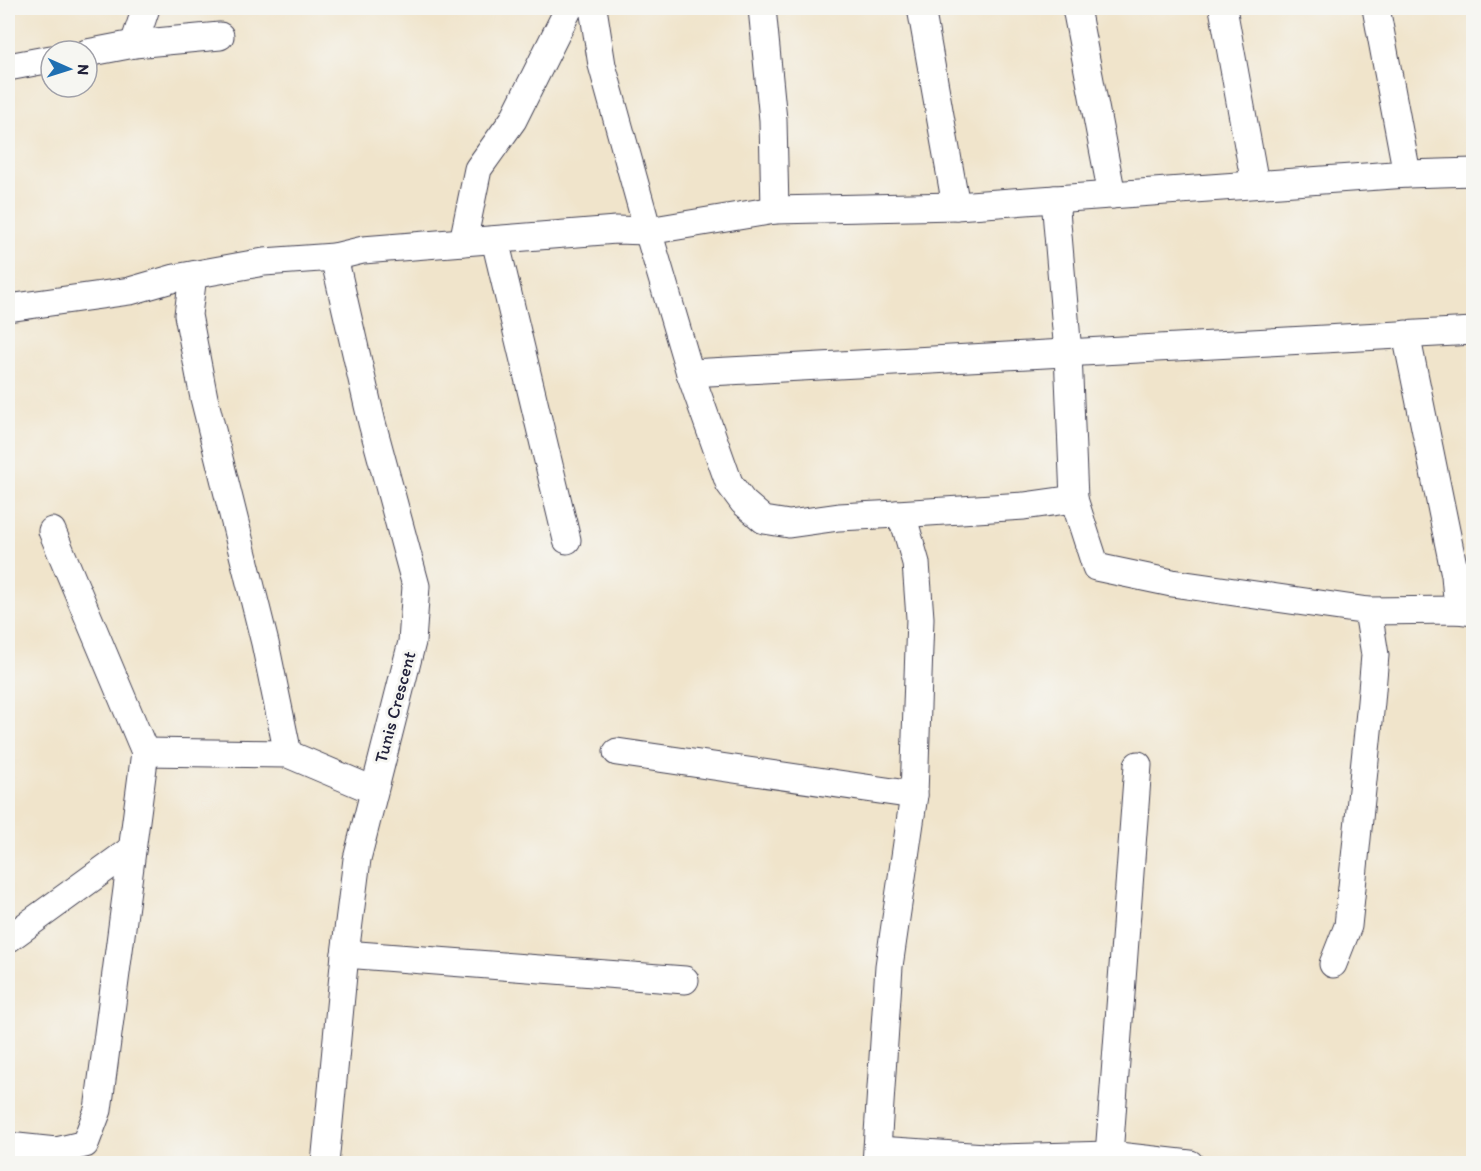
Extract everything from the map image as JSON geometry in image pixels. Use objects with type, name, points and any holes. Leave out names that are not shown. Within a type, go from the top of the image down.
[{"type":"street","points":[[134,44],[146,8]]},
{"type":"street","points":[[463,242],[478,169],[513,120],[569,8]]},
{"type":"street","points":[[593,8],[602,65],[690,373],[729,483],[742,502],[764,520],[789,524],[847,517],[1024,506],[1074,499]]},
{"type":"street","points":[[762,8],[773,120],[775,210]]},
{"type":"street","points":[[921,8],[956,206]]},
{"type":"street","points":[[1076,8],[1112,195]]},
{"type":"street","points":[[1222,8],[1255,184]]},
{"type":"street","points":[[1376,8],[1407,174]]},
{"type":"street","points":[[99,51],[134,44],[220,36]]},
{"type":"street","points":[[8,67],[39,61]]},
{"type":"street","points":[[8,308],[130,291],[184,277],[264,262],[334,257],[363,250],[616,230],[648,231],[775,210],[956,206],[1407,174],[1473,172]]},
{"type":"street","points":[[1055,199],[1068,353],[1074,499],[1096,567],[1172,583],[1368,611],[1466,611],[1455,575],[1406,334]]},
{"type":"street","points":[[495,240],[567,540]]},
{"type":"street","name":"Tunis Crescent","points":[[326,1164],[345,954],[357,859],[412,642],[416,585],[372,423],[334,257]]},
{"type":"street","points":[[184,277],[188,315],[204,398],[265,643],[288,754]]},
{"type":"street","points":[[690,373],[1473,331]]},
{"type":"street","points":[[897,514],[906,528],[916,563],[920,618],[914,795],[889,966],[877,1157],[1001,1158],[1109,1155],[1190,1164]]},
{"type":"street","points":[[8,1146],[56,1151],[85,1144],[98,1110],[145,752],[52,531]]},
{"type":"street","points":[[1333,964],[1348,926],[1371,702],[1375,655],[1368,611]]},
{"type":"street","points":[[145,752],[288,754],[373,790]]},
{"type":"street","points":[[617,752],[914,795]]},
{"type":"street","points":[[1109,1155],[1138,765]]},
{"type":"street","points":[[8,939],[132,849]]},
{"type":"street","points":[[345,954],[686,980]]}]
